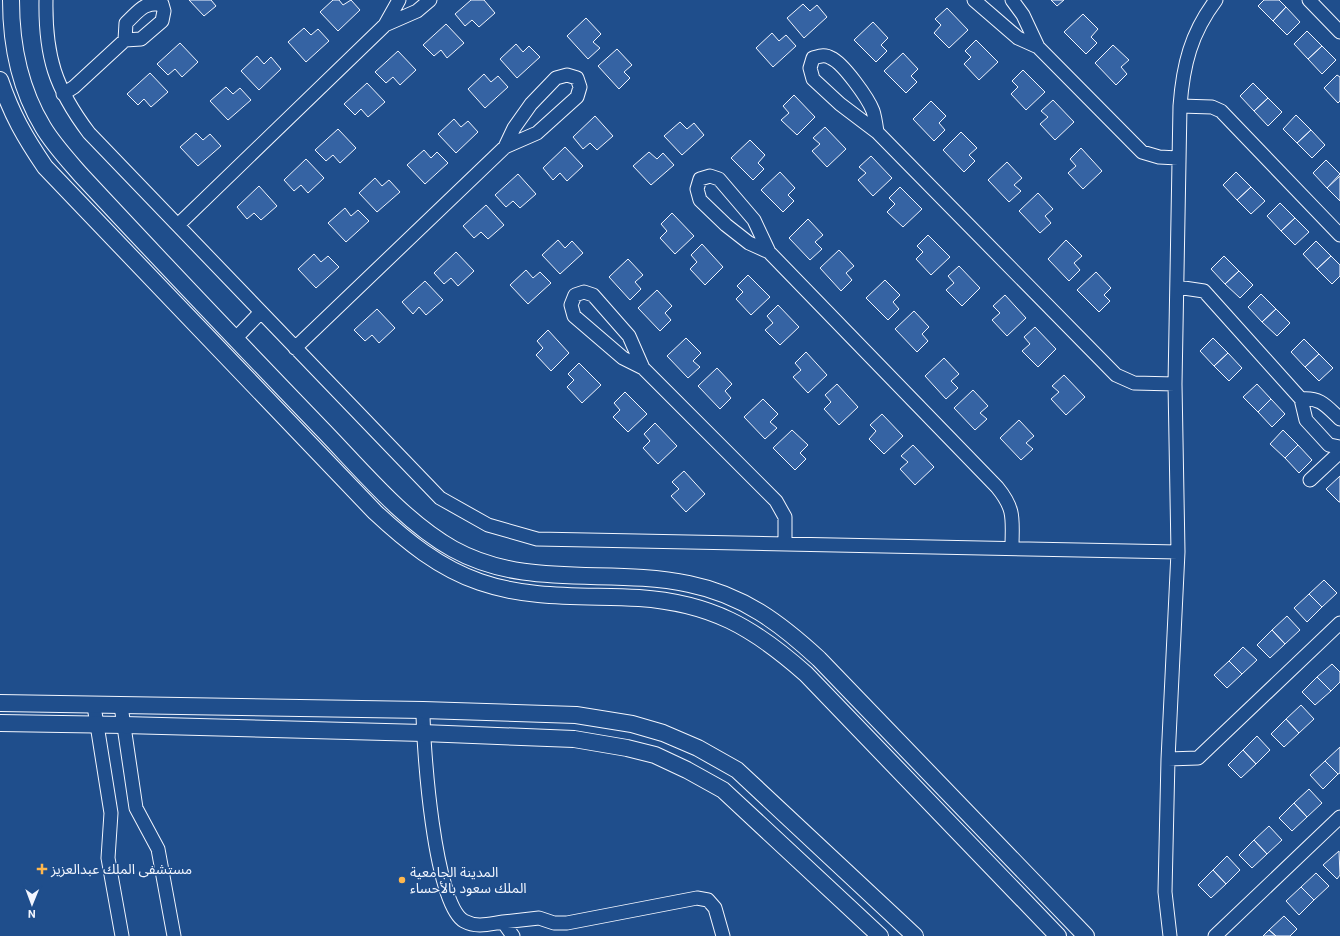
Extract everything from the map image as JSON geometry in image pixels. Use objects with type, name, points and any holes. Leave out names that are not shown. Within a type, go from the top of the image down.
[{"type":"main road","points":[[11,0],[14,40],[19,72],[30,102],[43,127],[81,175],[120,218],[235,339],[391,499],[421,526],[453,549],[486,563],[519,572],[542,575],[648,579],[688,583],[724,594],[763,613],[786,629],[819,659],[1086,936]]},
{"type":"main road","points":[[0,80],[10,111],[24,136],[45,167],[374,512],[404,539],[443,566],[480,582],[517,592],[554,596],[640,598],[681,603],[702,608],[727,617],[760,636],[806,674],[1058,936]]},
{"type":"main road","points":[[106,231],[120,218]]},
{"type":"main road","points":[[337,473],[352,459]]},
{"type":"main road","points":[[0,703],[94,706],[423,710],[576,715],[632,724],[664,733],[698,748],[737,770],[915,936]]},
{"type":"main road","points":[[0,723],[97,724],[423,733],[574,739],[627,748],[655,755],[687,770],[723,790],[880,936]]},
{"type":"street","points":[[46,0],[48,52],[56,78],[63,94],[89,133],[440,498],[488,525],[537,539],[1178,552]]},
{"type":"street","points":[[178,225],[385,25],[399,0]]},
{"type":"street","points":[[385,25],[417,11],[430,0]]},
{"type":"street","points":[[974,0],[1018,38],[1038,47]]},
{"type":"street","points":[[1012,0],[1023,15],[1038,47],[1142,152],[1159,157],[1178,158]]},
{"type":"street","points":[[1170,936],[1165,892],[1168,759],[1178,552],[1175,384],[1180,106],[1183,74],[1191,43],[1206,13],[1216,0]]},
{"type":"street","points":[[1309,0],[1340,32]]},
{"type":"street","points":[[63,94],[74,87],[125,40]]},
{"type":"street","points":[[877,132],[874,112],[868,99],[857,85],[832,58],[823,55],[814,58],[810,68],[813,79],[840,104],[877,132],[1116,375],[1134,382],[1175,384]]},
{"type":"street","points":[[295,348],[505,147],[536,132],[577,97],[580,87],[577,78],[567,75],[556,78],[531,104],[514,128],[505,147]]},
{"type":"street","points":[[1180,106],[1212,107],[1221,111],[1340,235]]},
{"type":"street","points":[[769,252],[749,243],[726,225],[700,200],[697,189],[700,179],[710,176],[719,179],[754,220],[769,252],[1001,492],[1009,502],[1012,517],[1012,548]]},
{"type":"street","points":[[1177,288],[1204,291],[1301,399],[1306,420],[1329,445],[1340,447]]},
{"type":"street","points":[[643,368],[629,336],[593,295],[584,292],[574,295],[572,305],[574,316],[624,358],[643,368],[776,501],[785,517],[785,544]]},
{"type":"street","points":[[235,339],[261,312]]},
{"type":"street","points":[[1301,399],[1313,398],[1324,404],[1340,419]]},
{"type":"street","points":[[1310,480],[1340,452]]},
{"type":"street","points":[[1168,759],[1198,758],[1340,622]]},
{"type":"street","points":[[94,706],[111,813],[108,858],[122,936]]},
{"type":"street","points":[[121,706],[136,808],[158,849],[174,936]]},
{"type":"street","points":[[423,710],[423,733],[433,828],[443,880],[453,908],[463,920],[477,926],[539,918],[554,923],[567,923],[697,898],[708,900],[715,908],[723,936]]},
{"type":"street","points":[[1215,936],[1340,817]]},
{"type":"street","points":[[503,922],[513,936]]},
{"type":"building","points":[[189,0],[211,0],[216,6],[204,16]]},
{"type":"building","points":[[333,0],[339,0],[343,5],[351,0],[360,10],[338,31],[320,12]]},
{"type":"building","points":[[471,0],[484,0],[495,13],[479,27],[472,20],[465,26],[455,14]]},
{"type":"building","points":[[1051,0],[1064,0],[1057,6]]},
{"type":"building","points":[[1264,0],[1279,0],[1286,7],[1273,21],[1258,6]]},
{"type":"building","points":[[803,4],[810,11],[817,5],[827,17],[804,38],[787,18]]},
{"type":"building","points":[[1286,7],[1300,22],[1287,35],[1273,21]]},
{"type":"building","points":[[947,8],[968,30],[949,48],[934,33],[941,25],[935,19]]},
{"type":"building","points":[[1083,14],[1098,29],[1091,37],[1097,43],[1086,54],[1064,32]]},
{"type":"building","points":[[586,18],[601,34],[593,42],[600,48],[588,59],[567,36]]},
{"type":"building","points":[[873,22],[888,38],[881,45],[887,51],[876,62],[854,40]]},
{"type":"building","points":[[446,24],[464,43],[447,58],[441,50],[434,56],[423,45]]},
{"type":"building","points":[[304,28],[311,35],[318,29],[329,41],[306,62],[288,42]]},
{"type":"building","points":[[1307,31],[1322,46],[1308,59],[1294,44]]},
{"type":"building","points":[[772,33],[779,41],[786,35],[796,46],[773,67],[756,48]]},
{"type":"building","points":[[976,40],[998,62],[979,80],[964,64],[971,57],[965,51]]},
{"type":"building","points":[[180,43],[198,62],[182,77],[175,69],[168,75],[157,64]]},
{"type":"building","points":[[516,44],[523,52],[529,46],[540,57],[517,78],[500,59]]},
{"type":"building","points":[[1113,45],[1129,60],[1121,67],[1127,74],[1116,85],[1095,63]]},
{"type":"building","points":[[1322,46],[1336,60],[1322,74],[1308,59]]},
{"type":"building","points":[[617,49],[632,65],[624,72],[630,78],[619,89],[598,66]]},
{"type":"building","points":[[398,51],[416,70],[400,85],[393,77],[386,83],[375,72]]},
{"type":"building","points":[[903,53],[918,69],[911,76],[917,82],[906,93],[884,71]]},
{"type":"building","points":[[257,56],[264,64],[271,57],[281,69],[259,90],[241,71]]},
{"type":"building","points":[[1023,70],[1045,92],[1026,110],[1011,94],[1018,87],[1012,81]]},
{"type":"building","points":[[150,73],[168,92],[151,107],[144,99],[138,105],[127,94]]},
{"type":"building","points":[[484,74],[491,82],[498,76],[508,87],[485,108],[468,89]]},
{"type":"building","points":[[1337,75],[1340,77],[1340,101],[1338,103],[1324,88]]},
{"type":"building","points":[[367,83],[385,102],[368,117],[361,109],[355,115],[344,104]]},
{"type":"building","points":[[1253,83],[1268,98],[1254,111],[1240,96]]},
{"type":"building","points":[[226,87],[233,94],[240,88],[251,100],[228,120],[210,101]]},
{"type":"building","points":[[794,95],[815,117],[797,135],[781,120],[789,113],[783,106]]},
{"type":"building","points":[[1268,98],[1282,112],[1268,126],[1254,111]]},
{"type":"building","points":[[1053,100],[1074,122],[1055,140],[1040,124],[1048,117],[1041,111]]},
{"type":"building","points":[[931,101],[946,116],[939,123],[945,130],[934,141],[913,119]]},
{"type":"building","points":[[1296,115],[1311,130],[1297,143],[1283,129]]},
{"type":"building","points":[[595,116],[613,136],[597,150],[590,143],[583,149],[573,137]]},
{"type":"building","points":[[454,119],[461,127],[468,121],[478,132],[456,153],[438,134]]},
{"type":"building","points":[[680,122],[687,129],[694,123],[704,135],[682,155],[664,136]]},
{"type":"building","points":[[825,127],[846,149],[827,167],[812,151],[820,144],[813,138]]},
{"type":"building","points":[[338,129],[356,148],[340,163],[333,155],[326,161],[315,150]]},
{"type":"building","points":[[1311,130],[1325,145],[1312,158],[1297,143]]},
{"type":"building","points":[[961,132],[977,148],[969,155],[975,161],[964,172],[943,150]]},
{"type":"building","points":[[196,133],[203,140],[210,134],[221,146],[198,166],[180,147]]},
{"type":"building","points":[[750,140],[765,155],[758,163],[764,169],[753,180],[731,158]]},
{"type":"building","points":[[565,147],[583,166],[567,181],[560,173],[553,180],[543,168]]},
{"type":"building","points":[[1081,148],[1102,171],[1083,189],[1068,173],[1076,166],[1070,159]]},
{"type":"building","points":[[424,150],[431,158],[437,152],[448,163],[425,184],[407,165]]},
{"type":"building","points":[[649,152],[657,159],[663,153],[674,165],[651,185],[633,166]]},
{"type":"building","points":[[871,156],[892,178],[873,196],[858,180],[866,173],[859,167]]},
{"type":"building","points":[[306,159],[324,178],[308,193],[301,185],[294,191],[284,180]]},
{"type":"building","points":[[1326,160],[1340,174],[1327,188],[1313,173]]},
{"type":"building","points":[[1007,162],[1022,178],[1014,185],[1021,191],[1009,202],[988,180]]},
{"type":"building","points":[[780,172],[795,188],[788,195],[794,201],[783,212],[761,190]]},
{"type":"building","points":[[1236,172],[1251,187],[1237,200],[1223,185]]},
{"type":"building","points":[[518,174],[536,194],[520,208],[513,201],[506,207],[495,195]]},
{"type":"building","points":[[1340,176],[1340,201],[1327,188]]},
{"type":"building","points":[[375,178],[382,186],[389,180],[400,192],[377,212],[359,193]]},
{"type":"building","points":[[259,186],[277,206],[261,220],[254,213],[247,219],[237,207]]},
{"type":"building","points":[[900,187],[922,209],[903,227],[887,212],[895,204],[889,198]]},
{"type":"building","points":[[1251,187],[1265,201],[1251,214],[1237,200]]},
{"type":"building","points":[[1038,193],[1053,209],[1045,216],[1051,223],[1040,233],[1019,211]]},
{"type":"building","points":[[1280,203],[1295,218],[1281,231],[1267,216]]},
{"type":"building","points":[[486,205],[504,225],[488,239],[481,232],[474,238],[463,226]]},
{"type":"building","points":[[345,208],[351,216],[358,210],[369,221],[346,242],[328,223]]},
{"type":"building","points":[[672,213],[694,236],[675,254],[660,238],[667,231],[661,224]]},
{"type":"building","points":[[1295,218],[1309,232],[1295,245],[1281,231]]},
{"type":"building","points":[[808,219],[823,235],[815,242],[822,249],[810,260],[789,238]]},
{"type":"building","points":[[928,235],[950,257],[931,275],[916,259],[923,252],[917,246]]},
{"type":"building","points":[[558,240],[565,248],[572,241],[583,253],[560,274],[542,255]]},
{"type":"building","points":[[1066,240],[1082,256],[1074,263],[1080,270],[1069,281],[1048,259]]},
{"type":"building","points":[[1316,241],[1331,256],[1317,269],[1303,254]]},
{"type":"building","points":[[702,244],[723,267],[705,285],[690,269],[697,262],[691,255]]},
{"type":"building","points":[[839,250],[854,266],[846,273],[852,280],[841,291],[820,268]]},
{"type":"building","points":[[456,252],[474,271],[458,286],[451,278],[444,284],[434,273]]},
{"type":"building","points":[[314,254],[321,262],[328,256],[339,267],[316,288],[298,269]]},
{"type":"building","points":[[1224,256],[1239,271],[1225,284],[1211,269]]},
{"type":"building","points":[[1331,256],[1340,265],[1340,276],[1332,284],[1317,269]]},
{"type":"building","points":[[628,259],[643,275],[635,282],[641,289],[630,300],[609,277]]},
{"type":"building","points":[[959,266],[980,288],[962,306],[946,290],[954,283],[948,276]]},
{"type":"building","points":[[526,270],[533,278],[540,272],[551,283],[528,304],[510,285]]},
{"type":"building","points":[[1239,271],[1253,285],[1240,298],[1225,284]]},
{"type":"building","points":[[1096,272],[1111,288],[1104,295],[1110,301],[1099,312],[1077,290]]},
{"type":"building","points":[[748,275],[770,297],[751,315],[736,299],[743,292],[737,286]]},
{"type":"building","points":[[885,280],[900,295],[893,302],[899,309],[888,320],[866,298]]},
{"type":"building","points":[[425,281],[443,300],[426,315],[419,307],[413,314],[402,302]]},
{"type":"building","points":[[657,290],[672,306],[665,313],[671,320],[660,331],[638,308]]},
{"type":"building","points":[[1261,294],[1276,309],[1262,322],[1248,307]]},
{"type":"building","points":[[1005,295],[1026,318],[1007,336],[992,320],[1000,313],[993,306]]},
{"type":"building","points":[[778,305],[799,327],[780,345],[765,330],[773,323],[767,316]]},
{"type":"building","points":[[377,309],[395,328],[379,343],[372,335],[365,341],[354,330]]},
{"type":"building","points":[[1276,309],[1290,323],[1277,336],[1262,322]]},
{"type":"building","points":[[914,311],[929,327],[922,334],[928,341],[917,352],[895,329]]},
{"type":"building","points":[[1035,327],[1056,349],[1038,367],[1022,351],[1030,344],[1024,337]]},
{"type":"building","points":[[548,330],[569,353],[551,371],[536,355],[543,348],[537,341]]},
{"type":"building","points":[[686,338],[701,353],[693,361],[700,367],[688,378],[667,356]]},
{"type":"building","points":[[1213,338],[1228,353],[1214,366],[1200,351]]},
{"type":"building","points":[[1304,339],[1319,354],[1305,367],[1291,352]]},
{"type":"building","points":[[806,352],[827,375],[808,393],[793,377],[801,370],[795,363]]},
{"type":"building","points":[[1228,353],[1242,368],[1229,381],[1214,366]]},
{"type":"building","points":[[1319,354],[1333,368],[1319,381],[1305,367]]},
{"type":"building","points":[[944,358],[959,374],[951,381],[958,388],[946,399],[925,376]]},
{"type":"building","points":[[579,363],[601,385],[582,403],[567,387],[574,380],[568,374]]},
{"type":"building","points":[[717,368],[732,384],[725,391],[731,398],[720,409],[698,386]]},
{"type":"building","points":[[1064,375],[1085,397],[1066,415],[1051,399],[1059,392],[1052,386]]},
{"type":"building","points":[[837,384],[858,407],[839,425],[824,409],[831,402],[825,395]]},
{"type":"building","points":[[1257,384],[1271,399],[1258,412],[1243,397]]},
{"type":"building","points":[[973,390],[988,406],[980,413],[987,419],[975,430],[954,408]]},
{"type":"building","points":[[625,392],[647,414],[628,432],[613,417],[620,410],[614,403]]},
{"type":"building","points":[[763,399],[778,414],[770,422],[777,428],[765,439],[744,417]]},
{"type":"building","points":[[1271,399],[1285,414],[1272,427],[1258,412]]},
{"type":"building","points":[[882,414],[903,436],[884,454],[869,439],[876,431],[870,425]]},
{"type":"building","points":[[1019,420],[1034,436],[1026,443],[1033,449],[1021,460],[1000,438]]},
{"type":"building","points":[[655,423],[677,446],[658,464],[643,448],[650,441],[644,434]]},
{"type":"building","points":[[792,430],[808,445],[800,453],[806,459],[795,470],[773,448]]},
{"type":"building","points":[[1283,430],[1298,445],[1285,458],[1270,444]]},
{"type":"building","points":[[913,445],[934,467],[915,485],[900,469],[908,462],[901,456]]},
{"type":"building","points":[[1298,445],[1312,460],[1299,473],[1285,458]]},
{"type":"building","points":[[684,471],[705,494],[686,512],[671,496],[679,489],[672,482]]},
{"type":"building","points":[[1340,476],[1340,502],[1339,502],[1326,489]]},
{"type":"building","points":[[1324,580],[1337,593],[1322,607],[1309,594]]},
{"type":"building","points":[[1309,594],[1322,607],[1307,622],[1294,608]]},
{"type":"building","points":[[1287,616],[1300,630],[1285,644],[1272,630]]},
{"type":"building","points":[[1272,630],[1285,644],[1270,658],[1257,645]]},
{"type":"building","points":[[1243,647],[1257,660],[1242,674],[1229,661]]},
{"type":"building","points":[[1229,661],[1242,674],[1227,688],[1214,675]]},
{"type":"building","points":[[1332,664],[1340,672],[1340,682],[1331,691],[1317,677]]},
{"type":"building","points":[[1317,677],[1331,691],[1315,705],[1302,692]]},
{"type":"building","points":[[1301,705],[1314,719],[1299,733],[1286,719]]},
{"type":"building","points":[[1286,719],[1299,733],[1284,747],[1271,734]]},
{"type":"building","points":[[1257,736],[1270,750],[1256,764],[1243,750]]},
{"type":"building","points":[[1340,747],[1340,773],[1338,774],[1325,761]]},
{"type":"building","points":[[1243,750],[1256,764],[1241,778],[1228,765]]},
{"type":"building","points":[[1325,761],[1338,774],[1323,789],[1310,775]]},
{"type":"building","points":[[1309,789],[1322,803],[1307,817],[1294,803]]},
{"type":"building","points":[[1294,803],[1307,817],[1292,831],[1279,818]]},
{"type":"building","points":[[1269,826],[1282,840],[1267,854],[1254,840]]},
{"type":"building","points":[[1254,840],[1267,854],[1252,868],[1239,855]]},
{"type":"building","points":[[1339,851],[1340,875],[1337,879],[1323,865]]},
{"type":"building","points":[[1227,856],[1240,870],[1226,884],[1213,870]]},
{"type":"building","points":[[1213,870],[1226,884],[1211,898],[1198,885]]},
{"type":"building","points":[[1316,873],[1329,886],[1314,900],[1301,887]]},
{"type":"building","points":[[1301,887],[1314,900],[1299,915],[1286,901]]},
{"type":"building","points":[[1284,916],[1297,929],[1290,936],[1276,936],[1269,930]]},
{"type":"building","points":[[1269,930],[1276,936],[1263,936]]},
{"type":"place","name":"مستشفى الملك عبدالعزيز","points":[[42,869]]},
{"type":"place","name":"المدينة الجامعية الملك سعود بالأحساء","points":[[402,880]]}]
